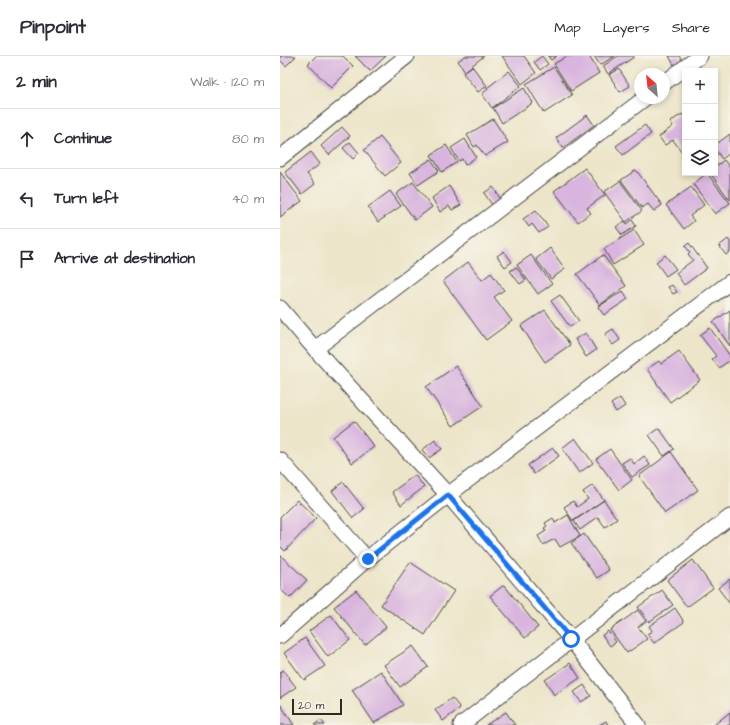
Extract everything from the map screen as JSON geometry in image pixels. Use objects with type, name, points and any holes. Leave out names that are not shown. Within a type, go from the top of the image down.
[{"type":"street","points":[[280,158],[407,56]]},
{"type":"street","points":[[670,78],[700,56]]},
{"type":"street","points":[[315,349],[637,104]]},
{"type":"street","points":[[280,636],[368,559],[448,495],[730,282]]},
{"type":"street","points":[[280,308],[315,349],[448,495],[571,639],[638,725]]},
{"type":"street","points":[[280,460],[368,559]]},
{"type":"street","points":[[461,725],[730,517]]},
{"type":"building","points":[[280,56],[296,56],[286,66],[280,60]]},
{"type":"building","points":[[316,56],[343,56],[353,66],[331,88],[308,64]]},
{"type":"building","points":[[355,56],[386,56],[370,71]]},
{"type":"building","points":[[465,56],[484,56],[465,71],[458,61]]},
{"type":"building","points":[[502,56],[524,56],[536,73],[522,84]]},
{"type":"building","points":[[542,56],[548,64],[540,70],[534,62]]},
{"type":"building","points":[[548,56],[557,56],[551,60]]},
{"type":"building","points":[[567,56],[589,56],[599,73],[571,91],[554,64]]},
{"type":"building","points":[[594,56],[615,56],[600,65]]},
{"type":"building","points":[[618,56],[634,57],[608,74],[603,66]]},
{"type":"building","points":[[669,56],[679,56],[682,60],[674,65]]},
{"type":"building","points":[[472,66],[487,86],[478,92],[463,73]]},
{"type":"building","points":[[554,67],[572,95],[544,113],[526,84]]},
{"type":"building","points":[[619,69],[630,86],[620,92],[609,75]]},
{"type":"building","points":[[509,71],[521,86],[492,108],[482,94],[488,89],[487,88]]},
{"type":"building","points":[[524,88],[533,103],[502,123],[493,108]]},
{"type":"building","points":[[682,114],[682,152],[673,140],[665,145],[659,137],[673,126],[670,122]]},
{"type":"building","points":[[587,115],[594,125],[563,148],[556,138]]},
{"type":"building","points":[[493,119],[508,142],[485,156],[477,145],[474,147],[467,135]]},
{"type":"building","points":[[645,125],[651,134],[623,155],[616,146]]},
{"type":"building","points":[[342,127],[350,136],[329,155],[321,146]]},
{"type":"building","points":[[730,134],[730,153],[722,159],[718,153],[718,143]]},
{"type":"building","points":[[380,137],[401,163],[385,176],[364,150]]},
{"type":"building","points":[[465,139],[476,157],[465,165],[462,159],[459,161],[451,148]]},
{"type":"building","points":[[350,142],[359,153],[353,159],[343,148]]},
{"type":"building","points":[[446,145],[457,162],[442,172],[431,155]]},
{"type":"building","points":[[311,152],[320,164],[307,174],[315,184],[302,194],[285,172]]},
{"type":"building","points":[[431,159],[439,171],[418,185],[410,173]]},
{"type":"building","points":[[724,160],[730,168],[730,200],[712,176],[718,176],[718,165]]},
{"type":"building","points":[[585,168],[605,195],[587,208],[591,213],[578,222],[554,191]]},
{"type":"building","points":[[636,170],[662,205],[654,211],[648,204],[642,208],[621,180]]},
{"type":"building","points":[[280,172],[302,201],[280,217]]},
{"type":"building","points":[[703,176],[709,176],[730,203],[715,214],[693,184]]},
{"type":"building","points":[[620,181],[642,211],[626,222],[604,192]]},
{"type":"building","points":[[413,182],[432,207],[415,220],[396,194]]},
{"type":"building","points":[[449,186],[461,205],[452,210],[449,206],[440,212],[432,198]]},
{"type":"building","points":[[493,187],[502,201],[493,206],[484,193]]},
{"type":"building","points":[[691,187],[704,205],[690,216],[694,221],[684,229],[666,205]]},
{"type":"building","points":[[390,191],[401,206],[378,222],[368,207]]},
{"type":"building","points":[[536,210],[548,227],[539,233],[532,224],[529,227],[523,219]]},
{"type":"building","points":[[632,220],[636,226],[622,235],[616,227],[625,221],[627,224]]},
{"type":"building","points":[[634,230],[644,245],[613,265],[604,249]]},
{"type":"building","points":[[728,239],[730,242],[730,252],[726,255],[719,246]]},
{"type":"building","points":[[689,243],[707,268],[684,285],[676,273],[693,260],[688,254],[690,252],[685,246]]},
{"type":"building","points":[[550,248],[565,269],[551,279],[536,259]]},
{"type":"building","points":[[504,251],[512,262],[505,267],[497,256]]},
{"type":"building","points":[[531,255],[552,284],[538,294],[517,265]]},
{"type":"building","points":[[603,255],[626,286],[600,305],[577,274]]},
{"type":"building","points":[[665,255],[676,269],[666,276],[656,262]]},
{"type":"building","points":[[468,262],[482,280],[491,273],[504,290],[494,297],[512,321],[486,340],[443,281]]},
{"type":"building","points":[[516,267],[526,280],[520,284],[510,271]]},
{"type":"building","points":[[672,285],[677,292],[673,294],[668,287]]},
{"type":"building","points":[[623,291],[628,299],[604,315],[598,307]]},
{"type":"building","points":[[560,295],[579,321],[570,327],[551,301]]},
{"type":"building","points":[[545,310],[570,345],[545,362],[521,326]]},
{"type":"building","points":[[730,310],[730,346],[713,322]]},
{"type":"building","points":[[710,328],[730,356],[730,360],[719,368],[712,359],[716,356],[700,335]]},
{"type":"building","points":[[613,329],[620,340],[613,345],[605,334]]},
{"type":"building","points":[[586,333],[596,350],[586,357],[575,339]]},
{"type":"building","points":[[679,351],[700,380],[670,402],[647,369],[659,361],[661,364]]},
{"type":"building","points":[[456,366],[483,406],[453,426],[426,387]]},
{"type":"building","points":[[620,398],[625,406],[616,412],[611,404]]},
{"type":"building","points":[[354,421],[374,447],[352,463],[333,437]]},
{"type":"building","points":[[659,428],[674,449],[664,456],[649,435]]},
{"type":"building","points":[[575,438],[593,463],[579,473],[562,448]]},
{"type":"building","points":[[435,440],[442,449],[429,458],[422,450]]},
{"type":"building","points":[[553,448],[559,456],[534,474],[528,465]]},
{"type":"building","points":[[610,449],[632,480],[619,490],[596,459]]},
{"type":"building","points":[[671,452],[698,490],[665,513],[639,476]]},
{"type":"building","points":[[644,456],[650,465],[632,477],[622,463],[630,458],[634,464]]},
{"type":"building","points":[[415,475],[424,487],[401,505],[392,492]]},
{"type":"building","points":[[343,482],[364,509],[353,518],[332,491]]},
{"type":"building","points":[[593,485],[604,500],[573,521],[564,507],[573,501],[577,507],[588,499],[583,492]]},
{"type":"building","points":[[297,500],[316,518],[285,551],[280,546],[280,517]]},
{"type":"building","points":[[604,500],[617,519],[605,527],[598,517],[580,530],[574,521]]},
{"type":"building","points":[[568,515],[580,536],[560,547],[555,539],[543,545],[538,536],[546,531],[544,528],[547,526],[545,523],[553,518],[555,523]]},
{"type":"building","points":[[584,534],[609,570],[597,578],[571,543]]},
{"type":"building","points":[[280,555],[307,580],[290,598],[280,589]]},
{"type":"building","points":[[693,560],[713,588],[687,607],[667,580]]},
{"type":"building","points":[[410,562],[454,591],[425,635],[381,605]]},
{"type":"building","points":[[730,579],[730,604],[718,588]]},
{"type":"building","points":[[504,585],[538,627],[525,638],[490,596]]},
{"type":"building","points":[[356,590],[386,627],[365,645],[334,607]]},
{"type":"building","points":[[662,590],[673,605],[649,622],[638,607]]},
{"type":"building","points":[[675,608],[684,622],[654,643],[647,634],[652,631],[649,626]]},
{"type":"building","points":[[638,610],[646,621],[638,627],[647,639],[627,653],[610,630]]},
{"type":"building","points":[[331,615],[350,640],[328,657],[309,631]]},
{"type":"building","points":[[608,631],[616,642],[610,646],[602,635]]},
{"type":"building","points":[[305,638],[325,666],[304,680],[284,653]]},
{"type":"building","points":[[413,646],[428,667],[400,687],[384,665]]},
{"type":"building","points":[[570,663],[580,678],[554,695],[545,680]]},
{"type":"building","points":[[283,670],[296,687],[280,698],[280,673]]},
{"type":"building","points":[[381,671],[403,705],[374,723],[352,690]]},
{"type":"building","points":[[584,685],[591,696],[581,702],[574,692]]},
{"type":"building","points":[[452,698],[460,708],[443,721],[435,710]]},
{"type":"building","points":[[280,704],[294,725],[280,725]]},
{"type":"building","points":[[506,712],[515,725],[486,725]]},
{"type":"building","points":[[730,712],[730,725],[714,725]]},
{"type":"building","points":[[321,720],[325,725],[314,725]]},
{"type":"building","points":[[606,721],[608,725],[599,725]]},
{"type":"route","points":[[368,559],[448,495],[571,639]]}]
